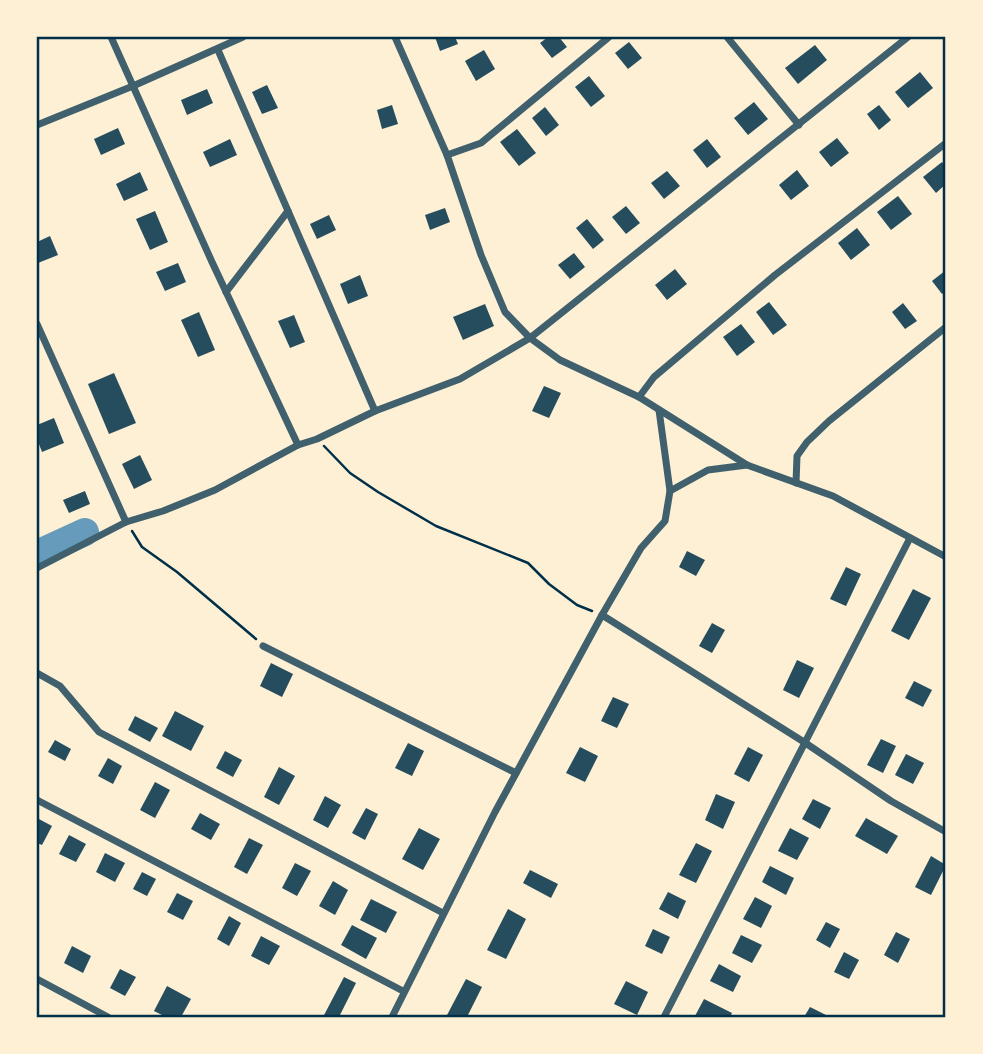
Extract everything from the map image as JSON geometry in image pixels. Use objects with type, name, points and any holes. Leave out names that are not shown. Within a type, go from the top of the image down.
[{"type":"street","points":[[111,37],[298,445]]},
{"type":"street","points":[[37,125],[218,50],[232,39],[243,37]]},
{"type":"street","points":[[395,37],[447,155],[481,255],[505,312],[530,338],[560,360],[639,397],[747,464],[833,496],[946,557]]},
{"type":"street","points":[[447,155],[481,143],[610,37]]},
{"type":"street","points":[[727,37],[799,125]]},
{"type":"street","points":[[37,568],[126,522],[215,490],[298,445],[317,439],[374,411],[460,379],[530,338],[908,37]]},
{"type":"street","points":[[218,50],[374,411]]},
{"type":"street","points":[[639,397],[654,377],[775,275],[946,143]]},
{"type":"street","points":[[226,292],[288,211]]},
{"type":"street","points":[[37,324],[126,522]]},
{"type":"street","points":[[796,483],[797,456],[807,442],[829,421],[946,327]]},
{"type":"street","points":[[392,1017],[516,773],[602,615],[641,548],[665,521],[670,492],[659,410]]},
{"type":"street","points":[[670,492],[708,470],[747,464]]},
{"type":"street","points":[[664,1017],[909,538]]},
{"type":"street","points":[[602,615],[804,742],[891,801],[946,832]]},
{"type":"street","points":[[263,646],[516,773]]},
{"type":"street","points":[[37,673],[60,686],[99,732],[443,913]]},
{"type":"street","points":[[37,800],[403,991]]},
{"type":"street","points":[[37,979],[108,1017]]},
{"type":"path","points":[[317,439],[350,473],[378,492],[436,526],[528,562],[549,584],[577,605],[602,615]]},
{"type":"path","points":[[126,522],[142,547],[177,572],[263,646]]},
{"type":"building","points":[[435,37],[455,37],[458,44],[440,51]]},
{"type":"building","points":[[548,37],[559,37],[567,47],[552,58],[540,43]]},
{"type":"building","points":[[629,42],[642,58],[628,69],[615,53]]},
{"type":"building","points":[[815,45],[827,60],[798,84],[785,68]]},
{"type":"building","points":[[484,50],[495,69],[476,81],[465,61]]},
{"type":"building","points":[[920,72],[933,88],[908,108],[895,92]]},
{"type":"building","points":[[589,76],[605,96],[591,107],[575,87]]},
{"type":"building","points":[[267,85],[278,108],[262,114],[252,92]]},
{"type":"building","points":[[207,89],[213,103],[187,115],[181,100]]},
{"type":"building","points":[[754,102],[768,119],[748,135],[734,118]]},
{"type":"building","points":[[392,105],[398,124],[382,129],[377,110]]},
{"type":"building","points":[[879,105],[891,120],[879,130],[867,114]]},
{"type":"building","points":[[545,107],[559,125],[546,136],[532,118]]},
{"type":"building","points":[[118,128],[125,144],[101,155],[94,139]]},
{"type":"building","points":[[517,129],[536,153],[519,166],[500,142]]},
{"type":"building","points":[[837,138],[849,153],[831,167],[819,152]]},
{"type":"building","points":[[230,139],[237,155],[210,167],[203,152]]},
{"type":"building","points":[[707,139],[721,157],[707,168],[693,150]]},
{"type":"building","points":[[942,162],[946,168],[946,184],[936,193],[923,177]]},
{"type":"building","points":[[797,170],[809,186],[791,200],[779,185]]},
{"type":"building","points":[[667,171],[680,186],[664,199],[651,183]]},
{"type":"building","points":[[140,172],[148,190],[124,201],[116,184]]},
{"type":"building","points":[[898,196],[912,214],[891,230],[877,212]]},
{"type":"building","points":[[626,206],[640,223],[626,234],[612,217]]},
{"type":"building","points":[[445,208],[450,222],[430,230],[425,215]]},
{"type":"building","points":[[155,211],[168,242],[150,250],[136,219]]},
{"type":"building","points":[[329,215],[336,230],[317,239],[310,224]]},
{"type":"building","points":[[587,219],[604,240],[593,249],[576,228]]},
{"type":"building","points":[[857,228],[870,245],[851,260],[838,243]]},
{"type":"building","points":[[50,236],[58,255],[38,263],[37,242]]},
{"type":"building","points":[[574,253],[585,267],[570,279],[558,265]]},
{"type":"building","points":[[178,263],[186,282],[165,291],[156,272]]},
{"type":"building","points":[[675,269],[687,284],[667,300],[655,285]]},
{"type":"building","points":[[946,270],[946,291],[942,294],[932,281]]},
{"type":"building","points":[[360,275],[368,296],[348,304],[340,284]]},
{"type":"building","points":[[769,302],[787,325],[773,335],[756,312]]},
{"type":"building","points":[[903,303],[917,321],[905,329],[892,312]]},
{"type":"building","points":[[485,304],[494,326],[463,340],[453,317]]},
{"type":"building","points":[[199,312],[215,350],[198,357],[181,320]]},
{"type":"building","points":[[294,315],[305,342],[290,348],[278,321]]},
{"type":"building","points":[[741,324],[755,342],[737,356],[723,337]]},
{"type":"building","points":[[114,373],[136,423],[109,434],[88,384]]},
{"type":"building","points":[[544,386],[561,393],[549,418],[532,411]]},
{"type":"building","points":[[54,418],[64,443],[42,452],[37,439],[37,425]]},
{"type":"building","points":[[140,455],[152,480],[134,489],[122,464]]},
{"type":"building","points":[[85,491],[90,504],[69,513],[63,500]]},
{"type":"building","points":[[687,551],[705,560],[696,576],[679,567]]},
{"type":"building","points":[[846,567],[861,574],[846,606],[830,599]]},
{"type":"building","points":[[913,589],[931,598],[909,640],[891,631]]},
{"type":"building","points":[[712,623],[725,630],[712,653],[699,646]]},
{"type":"building","points":[[797,660],[814,668],[799,698],[783,690]]},
{"type":"building","points":[[271,663],[293,674],[282,697],[260,686]]},
{"type":"building","points":[[914,681],[932,690],[923,707],[905,698]]},
{"type":"building","points":[[613,697],[629,704],[617,728],[601,721]]},
{"type":"building","points":[[175,711],[204,726],[191,751],[162,736]]},
{"type":"building","points":[[135,716],[158,728],[150,742],[128,730]]},
{"type":"building","points":[[881,739],[896,746],[883,773],[867,765]]},
{"type":"building","points":[[55,740],[71,749],[65,761],[48,752]]},
{"type":"building","points":[[408,743],[424,751],[412,776],[395,768]]},
{"type":"building","points":[[580,747],[598,756],[585,782],[566,773]]},
{"type":"building","points":[[748,747],[763,755],[749,782],[734,774]]},
{"type":"building","points":[[225,751],[242,760],[233,777],[216,768]]},
{"type":"building","points":[[906,754],[924,763],[913,784],[895,775]]},
{"type":"building","points":[[108,758],[122,766],[113,784],[98,776]]},
{"type":"building","points":[[279,767],[295,776],[279,805],[264,797]]},
{"type":"building","points":[[155,782],[170,790],[155,818],[140,810]]},
{"type":"building","points":[[716,794],[735,802],[723,829],[705,820]]},
{"type":"building","points":[[325,796],[341,805],[328,828],[313,820]]},
{"type":"building","points":[[813,799],[831,808],[820,829],[802,819]]},
{"type":"building","points":[[366,808],[378,814],[365,840],[352,833]]},
{"type":"building","points":[[200,813],[220,824],[211,840],[191,829]]},
{"type":"building","points":[[37,818],[52,826],[42,845],[37,843]]},
{"type":"building","points":[[866,818],[898,836],[887,854],[855,836]]},
{"type":"building","points":[[419,828],[440,839],[423,870],[402,859]]},
{"type":"building","points":[[790,828],[809,838],[797,860],[778,851]]},
{"type":"building","points":[[69,835],[86,844],[76,862],[59,854]]},
{"type":"building","points":[[249,838],[263,845],[247,874],[234,867]]},
{"type":"building","points":[[696,843],[712,851],[696,883],[679,875]]},
{"type":"building","points":[[105,853],[125,863],[115,882],[96,872]]},
{"type":"building","points":[[931,856],[946,865],[931,895],[915,887]]},
{"type":"building","points":[[295,863],[311,871],[297,896],[282,888]]},
{"type":"building","points":[[770,866],[794,878],[786,895],[762,882]]},
{"type":"building","points":[[530,870],[558,884],[551,898],[523,883]]},
{"type":"building","points":[[142,872],[156,879],[147,896],[133,889]]},
{"type":"building","points":[[333,881],[348,890],[335,915],[319,906]]},
{"type":"building","points":[[668,892],[686,901],[678,919],[659,909]]},
{"type":"building","points":[[177,893],[193,901],[183,920],[167,912]]},
{"type":"building","points":[[755,897],[772,906],[761,928],[743,919]]},
{"type":"building","points":[[371,899],[397,912],[386,933],[360,920]]},
{"type":"building","points":[[508,909],[526,919],[506,959],[487,950]]},
{"type":"building","points":[[229,916],[241,923],[229,946],[217,939]]},
{"type":"building","points":[[826,922],[840,929],[830,948],[816,940]]},
{"type":"building","points":[[352,925],[377,938],[366,959],[341,945]]},
{"type":"building","points":[[653,929],[670,937],[662,954],[645,946]]},
{"type":"building","points":[[896,932],[910,939],[898,963],[884,955]]},
{"type":"building","points":[[741,935],[762,945],[752,963],[732,953]]},
{"type":"building","points":[[261,936],[280,946],[269,965],[251,956]]},
{"type":"building","points":[[72,946],[91,956],[83,973],[64,963]]},
{"type":"building","points":[[844,952],[859,960],[849,979],[834,972]]},
{"type":"building","points":[[719,964],[741,976],[733,992],[710,981]]},
{"type":"building","points":[[120,969],[136,977],[125,996],[110,988]]},
{"type":"building","points":[[344,977],[356,983],[339,1017],[323,1017]]},
{"type":"building","points":[[466,979],[482,987],[467,1017],[446,1017]]},
{"type":"building","points":[[626,981],[648,992],[637,1015],[614,1004]]},
{"type":"building","points":[[167,986],[191,999],[181,1017],[166,1017],[154,1011]]},
{"type":"building","points":[[704,999],[732,1013],[730,1017],[695,1016]]},
{"type":"building","points":[[810,1007],[830,1017],[804,1017]]},
{"type":"waterway","points":[[37,554],[85,532]]}]
